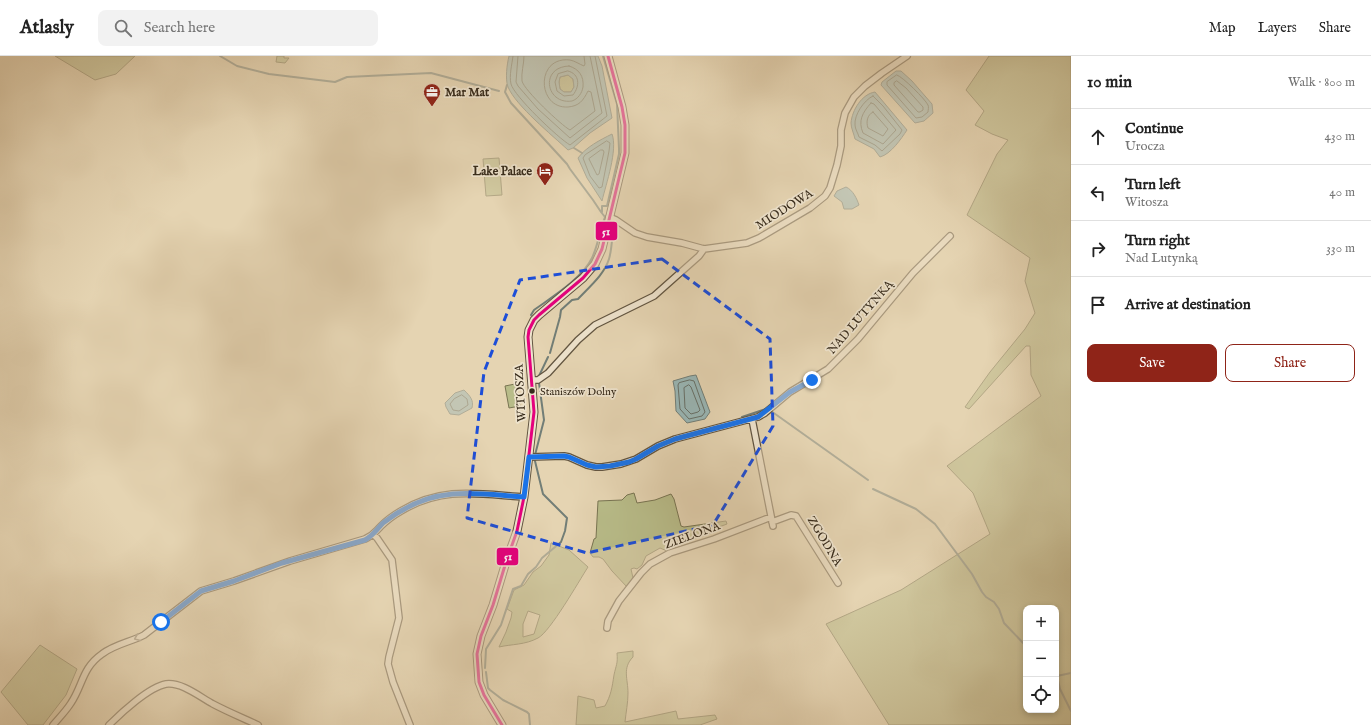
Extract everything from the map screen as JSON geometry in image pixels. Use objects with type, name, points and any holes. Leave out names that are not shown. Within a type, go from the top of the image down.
[{"type":"street","name":"WITOSZA","points":[[502,725],[484,695],[479,676],[477,654],[481,636],[493,605],[517,531],[524,497],[534,412],[532,380],[528,354],[529,330],[534,320],[583,278],[595,264],[602,249],[625,153],[625,132],[622,107],[608,56]]},
{"type":"street","name":"MIODOWA","points":[[609,217],[635,233],[704,249],[754,241],[810,208],[826,196],[837,165],[841,146],[841,130],[845,113],[854,97],[865,86],[907,56]]},
{"type":"street","name":"NAD LUTYNKĄ","points":[[529,457],[564,456],[587,465],[602,467],[610,466],[636,459],[658,446],[675,439],[741,420],[752,419],[765,413],[781,399],[828,369],[858,339],[913,273],[950,236]]},
{"type":"street","points":[[532,380],[538,380],[548,373],[578,340],[595,325],[654,296],[662,290],[699,256],[704,249]]},
{"type":"street","points":[[752,419],[772,522]]},
{"type":"street","points":[[53,725],[71,704],[84,673],[90,664],[114,646],[139,638],[201,591],[234,581],[282,563],[365,540],[374,535],[383,524],[400,512],[415,503],[434,497],[449,493],[462,492],[524,497]]},
{"type":"street","name":"ZIELONA","points":[[607,628],[608,621],[619,601],[650,564],[670,553],[791,515]]},
{"type":"street","name":"ZGODNA","points":[[791,515],[796,516],[799,519],[838,583]]},
{"type":"street","points":[[374,535],[378,538],[392,560],[399,618],[388,664],[393,682],[410,725]]},
{"type":"street","points":[[109,725],[123,712],[150,692],[158,687],[172,684],[184,688],[213,704],[258,725]]},
{"type":"highlighted area","points":[[662,259],[770,339],[773,426],[713,525],[587,553],[467,518],[484,372],[520,280]]},
{"type":"green space","points":[[55,56],[135,56],[116,74],[95,80]]},
{"type":"green space","points":[[277,56],[289,58],[285,63],[276,62]]},
{"type":"green space","points":[[989,56],[1071,56],[1071,725],[889,725],[826,624],[901,590],[990,534],[973,493],[947,466],[1041,396],[1031,375],[1030,346],[1026,346],[969,409],[965,407],[990,372],[1025,329],[1035,313],[1025,281],[1030,258],[967,215],[997,154],[1008,140],[975,125],[984,111],[966,90]]},
{"type":"green space","points":[[568,75],[573,79],[574,87],[571,92],[564,92],[560,89],[560,77]]},
{"type":"green space","points":[[499,158],[502,195],[486,196],[483,159]]},
{"type":"green space","points":[[515,384],[520,406],[509,408],[505,386]]},
{"type":"green space","points":[[634,493],[637,503],[655,500],[671,494],[674,499],[681,526],[684,527],[726,521],[727,524],[719,527],[715,531],[671,547],[667,551],[660,548],[646,556],[642,565],[637,569],[631,569],[633,578],[627,587],[603,559],[593,557],[590,553],[594,539],[596,538],[598,501],[622,500],[627,495]]},
{"type":"green space","points":[[551,543],[569,550],[588,567],[557,617],[543,634],[528,642],[499,647],[511,618],[512,612],[507,609],[514,590],[524,585],[533,572],[541,566],[549,555]],"holes":[[[528,611],[540,615],[534,634],[523,637],[523,624]]]},
{"type":"green space","points":[[40,645],[77,669],[66,695],[43,725],[28,725],[1,692]]},
{"type":"green space","points":[[633,651],[633,657],[628,665],[626,674],[628,697],[625,722],[676,711],[678,719],[715,715],[717,719],[700,725],[576,725],[578,696],[594,700],[596,708],[605,706],[612,688],[617,662],[617,653]]},
{"type":"water","points":[[509,56],[598,56],[602,66],[612,118],[590,133],[573,148],[568,150],[535,120],[512,95],[508,87],[507,80]],"holes":[[[568,75],[573,79],[574,87],[571,92],[564,92],[560,89],[560,77]]]},
{"type":"water","points":[[896,71],[901,71],[912,81],[932,104],[933,113],[924,121],[915,123],[881,85],[882,82]]},
{"type":"water","points":[[875,92],[907,130],[892,150],[880,157],[874,149],[855,139],[851,125],[853,113],[858,103],[870,93]]},
{"type":"water","points":[[612,134],[614,149],[613,158],[602,201],[587,178],[578,158],[589,147]]},
{"type":"water","points":[[846,187],[853,192],[859,205],[852,209],[844,209],[842,202],[834,196],[837,191]]},
{"type":"water","points":[[696,375],[710,412],[705,419],[687,423],[676,411],[673,381]]},
{"type":"water","points":[[464,390],[471,398],[472,408],[459,415],[450,414],[445,403],[455,393]]},
{"type":"waterway","points":[[220,56],[237,66],[269,74],[335,82],[347,77],[431,73],[499,91]]},
{"type":"waterway","points":[[601,212],[602,206],[607,206],[619,154],[617,104],[603,56]]},
{"type":"waterway","points":[[507,85],[505,92],[511,103],[567,164],[605,217],[594,253],[587,266],[574,280],[534,310],[531,315]]},
{"type":"waterway","points":[[574,148],[582,153]]},
{"type":"waterway","points":[[550,353],[561,310],[572,300],[578,299],[596,280],[607,265],[611,247],[612,226]]},
{"type":"waterway","points":[[539,376],[548,357]]},
{"type":"waterway","points":[[535,455],[544,420],[539,383]]},
{"type":"waterway","points":[[742,417],[766,409]]},
{"type":"waterway","points":[[771,411],[868,480]]},
{"type":"waterway","points":[[485,668],[486,649],[501,625],[513,589],[521,586],[528,574],[536,567],[542,558],[561,542],[565,531],[567,518],[543,494],[535,461]]},
{"type":"waterway","points":[[873,489],[916,509],[935,524],[972,574],[982,592],[986,597],[994,602],[999,609],[1004,623],[1023,643]]},
{"type":"waterway","points":[[486,672],[488,688],[503,700],[527,712],[529,714],[530,725]]},
{"type":"waterway","points":[[1059,676],[1071,673]]},
{"type":"waterway","points":[[1057,677],[1060,689],[1071,711]]},
{"type":"transit line","name":"51","points":[[502,725],[484,695],[479,682],[477,654],[481,636],[493,605],[517,531],[524,497],[534,412],[528,337],[529,330],[534,320],[583,278],[595,264],[602,249],[625,153],[625,125],[622,107],[608,56]]},
{"type":"place","name":"Mar Mat","points":[[432,107]]},
{"type":"place","name":"Lake Palace","points":[[545,186]]},
{"type":"place","name":"Staniszów Dolny","points":[[532,391]]},
{"type":"route","points":[[161,622],[201,591],[234,581],[282,563],[365,540],[374,535],[379,528],[393,516],[425,499],[456,492],[524,497],[529,457],[564,456],[596,467],[629,462],[658,446],[675,439],[715,429],[741,420],[758,417],[790,392],[812,380]]}]
